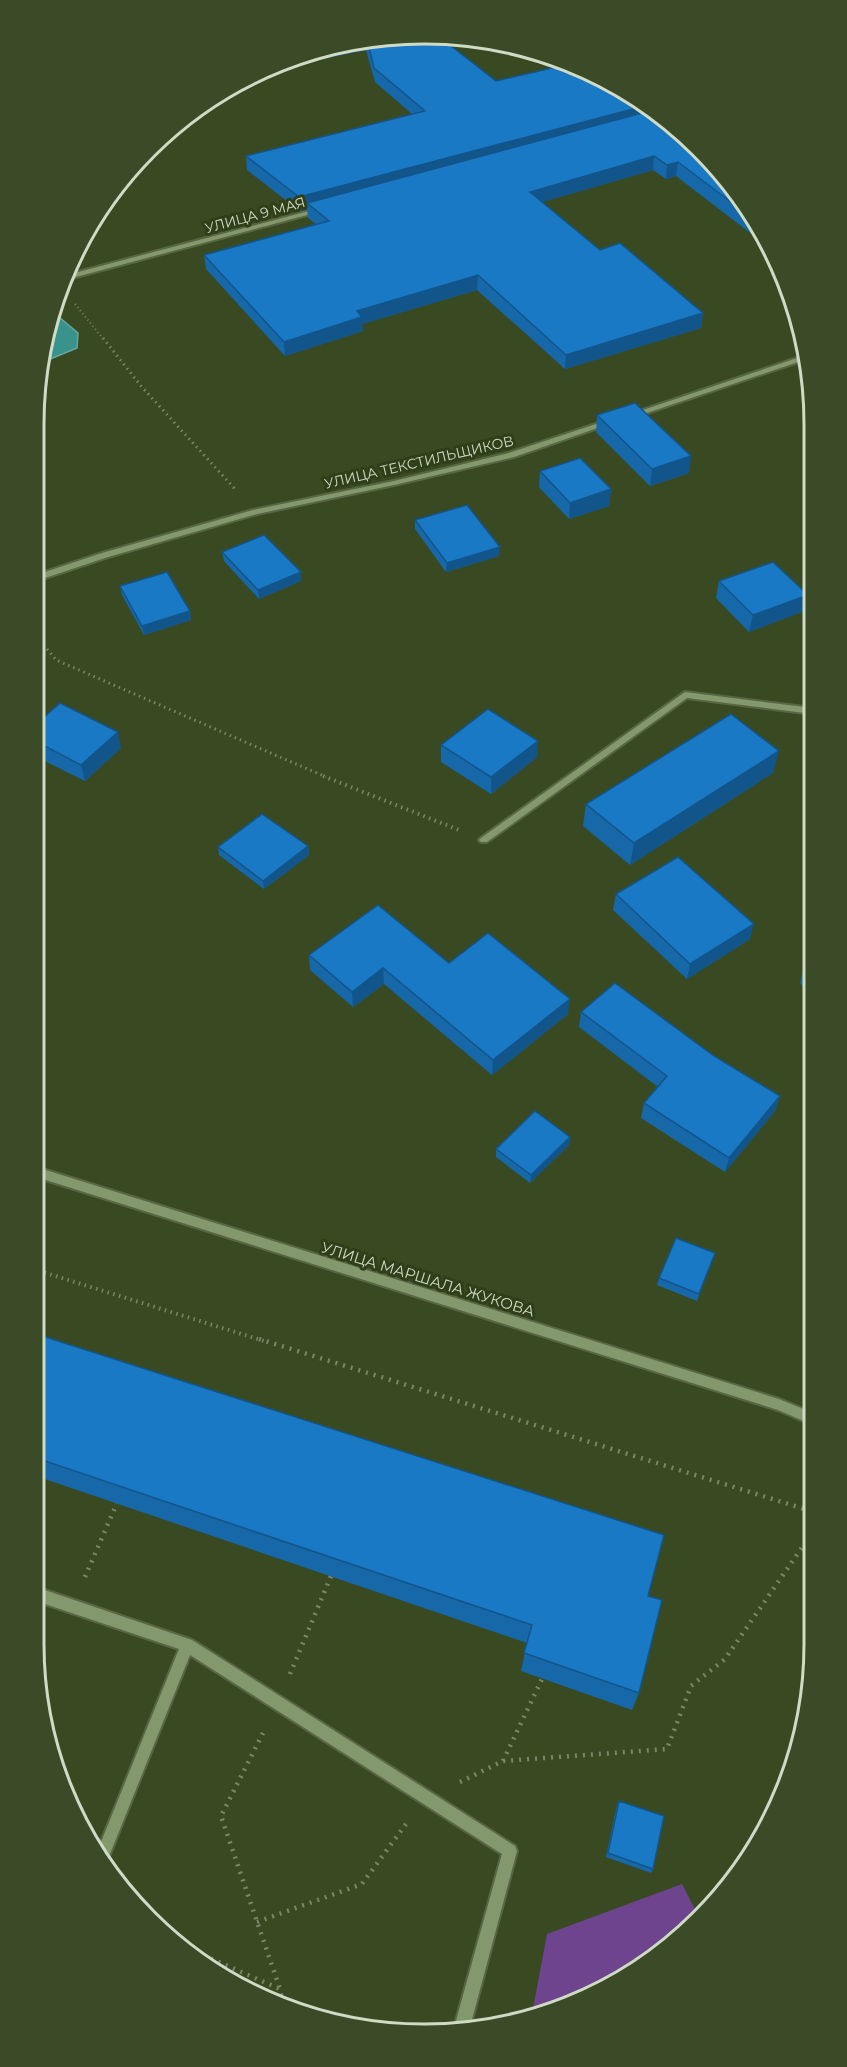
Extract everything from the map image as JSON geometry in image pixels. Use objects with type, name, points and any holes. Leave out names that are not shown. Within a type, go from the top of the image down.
[{"type":"street","name":"УЛИЦА 9 МАЯ","points":[[73,276],[328,208]]},
{"type":"street","points":[[625,418],[798,360]]},
{"type":"street","name":"УЛИЦА ТЕКСТИЛЬЩИКОВ","points":[[44,575],[105,555],[256,512],[394,483],[511,455],[613,421]]},
{"type":"street","points":[[484,840],[684,695],[804,710]]},
{"type":"street","name":"УЛИЦА МАРШАЛА ЖУКОВА","points":[[44,1174],[779,1404],[804,1415]]},
{"type":"street","points":[[44,1597],[187,1645],[510,1851],[464,2021]]},
{"type":"street","points":[[105,1850],[187,1645]]},
{"type":"path","points":[[74,303],[141,386],[256,512]]},
{"type":"path","points":[[44,645],[56,660],[128,689],[266,753],[484,840]]},
{"type":"path","points":[[44,1272],[804,1509]]},
{"type":"path","points":[[73,1606],[117,1503]]},
{"type":"path","points":[[257,1922],[362,1884],[425,1797],[504,1761],[667,1749],[691,1686],[725,1659],[804,1544]]},
{"type":"path","points":[[281,1996],[221,1816],[278,1704],[331,1576]]},
{"type":"path","points":[[504,1761],[542,1679]]},
{"type":"path","points":[[212,1959],[280,1989]]},
{"type":"shaded area","points":[[682,1884],[695,1909],[655,1945],[613,1973],[569,1995],[533,2007],[547,1934]]},
{"type":"water","points":[[59,317],[78,333],[77,348],[49,359]]},
{"type":"building","points":[[399,44],[449,44],[496,81],[555,67],[614,94],[635,108],[299,197],[246,156],[425,111],[374,68],[369,48]]},
{"type":"building","points":[[642,113],[692,155],[733,203],[678,162],[667,165],[654,156],[530,192],[600,250],[620,243],[703,313],[566,355],[478,275],[357,311],[362,317],[284,342],[204,255],[329,221],[307,203]]},
{"type":"building","points":[[635,403],[691,456],[652,469],[597,415]]},
{"type":"building","points":[[580,458],[611,489],[570,503],[540,471]]},
{"type":"building","points":[[467,505],[500,547],[447,563],[415,520]]},
{"type":"building","points":[[264,535],[301,572],[258,590],[222,552]]},
{"type":"building","points":[[773,562],[804,591],[804,596],[753,615],[719,581]]},
{"type":"building","points":[[167,572],[190,611],[142,626],[120,586]]},
{"type":"building","points":[[60,703],[118,732],[81,765],[44,746],[44,717]]},
{"type":"building","points":[[488,709],[538,741],[491,777],[441,745]]},
{"type":"building","points":[[731,714],[779,751],[634,843],[586,804]]},
{"type":"building","points":[[262,814],[308,846],[263,881],[218,847]]},
{"type":"building","points":[[678,857],[754,924],[690,964],[616,894]]},
{"type":"building","points":[[378,905],[449,963],[488,933],[570,999],[493,1060],[383,968],[352,992],[309,955]]},
{"type":"building","points":[[615,983],[714,1056],[780,1096],[729,1158],[644,1103],[667,1076],[581,1012]]},
{"type":"building","points":[[535,1111],[570,1137],[531,1175],[496,1149]]},
{"type":"building","points":[[676,1238],[715,1253],[699,1294],[659,1278]]},
{"type":"building","points":[[44,1337],[664,1535],[648,1596],[662,1600],[639,1693],[524,1653],[532,1625],[44,1461]]},
{"type":"building","points":[[619,1801],[664,1816],[653,1869],[608,1853]]}]
